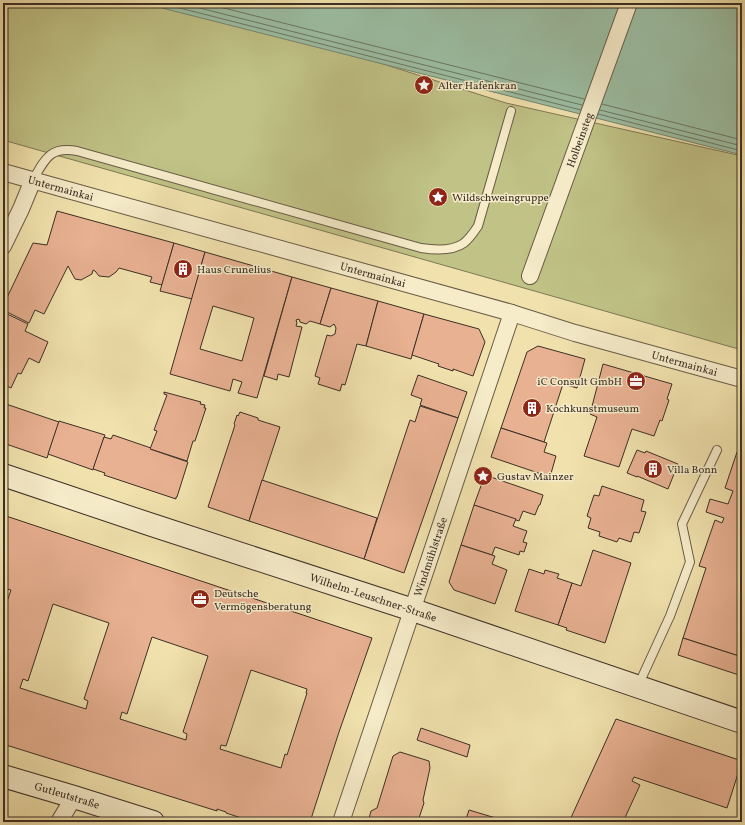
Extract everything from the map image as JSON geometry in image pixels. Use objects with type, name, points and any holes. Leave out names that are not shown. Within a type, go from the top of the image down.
[{"type":"main road","name":"Wilhelm-Leuschner-Straße","points":[[3,475],[413,610],[742,722]]},
{"type":"main road","name":"Gutleutstraße","points":[[3,776],[153,822]]},
{"type":"street","name":"Holbeinsteg","points":[[530,276],[629,3]]},
{"type":"street","name":"Untermainkai","points":[[3,172],[512,313],[575,333],[742,379]]},
{"type":"street","points":[[3,246],[33,180]]},
{"type":"street","name":"Windmühlstraße","points":[[341,822],[512,313]]},
{"type":"street","points":[[59,822],[74,797]]},
{"type":"lane","points":[[33,180],[41,165],[51,154],[60,150],[68,149],[421,248],[444,250],[463,244],[478,226],[511,111]]},
{"type":"lane","points":[[638,686],[670,616],[690,562],[682,524],[717,450]]},
{"type":"shaded area","points":[[3,3],[191,3],[506,103],[742,156],[742,350],[3,140]]},
{"type":"water","points":[[147,3],[742,3],[742,155],[162,8]]},
{"type":"building","points":[[57,211],[174,243],[162,285],[150,282],[152,277],[119,268],[109,277],[99,276],[93,270],[92,274],[81,280],[75,279],[68,266],[44,314],[35,310],[29,323],[3,310],[3,306],[33,243],[47,245]]},
{"type":"building","name":"Haus Crunelius","points":[[174,243],[205,252],[192,299],[160,291]]},
{"type":"building","points":[[205,252],[292,277],[257,398],[238,393],[242,382],[233,379],[230,391],[170,374]],"holes":[[[213,306],[254,318],[242,361],[200,349]]]},
{"type":"building","points":[[292,277],[331,288],[320,324],[310,321],[306,324],[300,322],[299,319],[296,320],[296,326],[302,327],[289,377],[278,374],[277,380],[264,376]]},
{"type":"building","points":[[331,288],[378,301],[366,346],[357,344],[345,385],[342,384],[340,391],[318,384],[320,378],[315,376],[327,335],[331,336],[335,334],[336,328],[334,324],[330,327],[320,324]]},
{"type":"building","points":[[378,301],[424,314],[411,359],[366,346]]},
{"type":"building","points":[[3,312],[28,324],[25,331],[48,342],[39,363],[29,358],[21,374],[18,373],[11,388],[3,384]]},
{"type":"building","points":[[424,314],[479,329],[485,342],[473,376],[453,369],[453,371],[438,366],[439,364],[412,355]]},
{"type":"building","name":"Kochkunstmuseum","points":[[538,346],[585,359],[577,388],[563,384],[544,442],[501,428],[527,352]]},
{"type":"building","points":[[603,364],[672,384],[667,399],[669,400],[662,421],[660,420],[654,436],[632,429],[619,467],[584,456],[597,417],[590,414]]},
{"type":"building","points":[[418,375],[467,392],[458,418],[420,405],[422,399],[411,395]]},
{"type":"building","points":[[164,392],[201,402],[200,404],[205,405],[204,408],[206,408],[187,461],[150,449],[157,431],[154,430],[167,395],[164,394]]},
{"type":"building","points":[[3,403],[59,422],[47,458],[3,443]]},
{"type":"building","points":[[420,406],[458,418],[404,573],[364,559],[410,420],[415,422]]},
{"type":"building","points":[[240,412],[280,427],[249,521],[208,507],[237,415],[238,416]]},
{"type":"building","points":[[59,421],[105,435],[93,470],[48,454]]},
{"type":"building","points":[[501,428],[547,443],[544,452],[556,456],[550,477],[491,457]]},
{"type":"building","points":[[113,435],[188,462],[176,499],[104,475],[105,473],[93,469],[104,437],[111,439]]},
{"type":"building","name":"Villa Bonn","points":[[637,450],[645,453],[646,451],[678,464],[668,489],[627,473]]},
{"type":"building","points":[[737,452],[742,454],[742,657],[683,638],[706,568],[699,566],[715,520],[722,523],[724,518],[706,512],[710,499],[728,504],[733,491],[725,488]]},
{"type":"building","points":[[485,475],[543,495],[535,515],[523,511],[519,521],[474,505]]},
{"type":"building","points":[[262,480],[377,518],[364,559],[249,521]]},
{"type":"building","points":[[602,486],[644,500],[641,511],[646,512],[639,533],[634,532],[631,542],[619,538],[617,542],[599,536],[600,532],[588,528],[591,518],[587,516],[594,495],[599,496]]},
{"type":"building","points":[[474,505],[516,519],[513,526],[527,531],[523,542],[527,543],[524,552],[520,551],[519,555],[495,547],[492,555],[461,545]]},
{"type":"building","points":[[3,515],[372,638],[339,732],[310,822],[254,822],[217,809],[217,811],[3,744],[3,613],[11,590],[3,588]],"holes":[[[53,604],[109,623],[84,699],[88,701],[86,709],[20,688],[23,679],[28,681]],[[152,637],[208,656],[183,732],[187,734],[186,740],[120,719],[122,712],[127,714]],[[251,670],[307,689],[287,755],[285,754],[281,768],[220,749],[221,745],[226,746]]]},
{"type":"building","points":[[461,545],[495,556],[492,564],[507,570],[495,604],[454,590],[449,582]]},
{"type":"building","points":[[593,550],[631,563],[605,643],[566,630],[567,628],[558,625],[572,583],[581,586]]},
{"type":"building","points":[[529,569],[544,574],[545,570],[559,574],[557,578],[572,583],[558,625],[515,611]]},
{"type":"building","points":[[683,638],[742,657],[742,676],[678,655]]},
{"type":"building","points":[[616,719],[742,761],[727,808],[634,777],[632,781],[640,785],[623,822],[569,822]]},
{"type":"building","points":[[421,728],[470,745],[467,757],[417,740]]},
{"type":"building","points":[[400,752],[429,761],[430,768],[423,800],[424,803],[419,818],[426,820],[427,822],[368,822],[371,811],[377,808],[393,756]]},
{"type":"building","points":[[469,810],[509,822],[465,822]]},
{"type":"place","name":"Alter Hafenkran","points":[[424,85]]},
{"type":"place","name":"Wildschweingruppe","points":[[438,197]]},
{"type":"place","name":"Haus Crunelius","points":[[183,269]]},
{"type":"place","name":"iC Consult GmbH","points":[[636,381]]},
{"type":"place","name":"Kochkunstmuseum","points":[[532,408]]},
{"type":"place","name":"Villa Bonn","points":[[653,469]]},
{"type":"place","name":"Gustav Mainzer","points":[[483,476]]},
{"type":"place","name":"Deutsche Vermögensberatung","points":[[200,599]]}]
